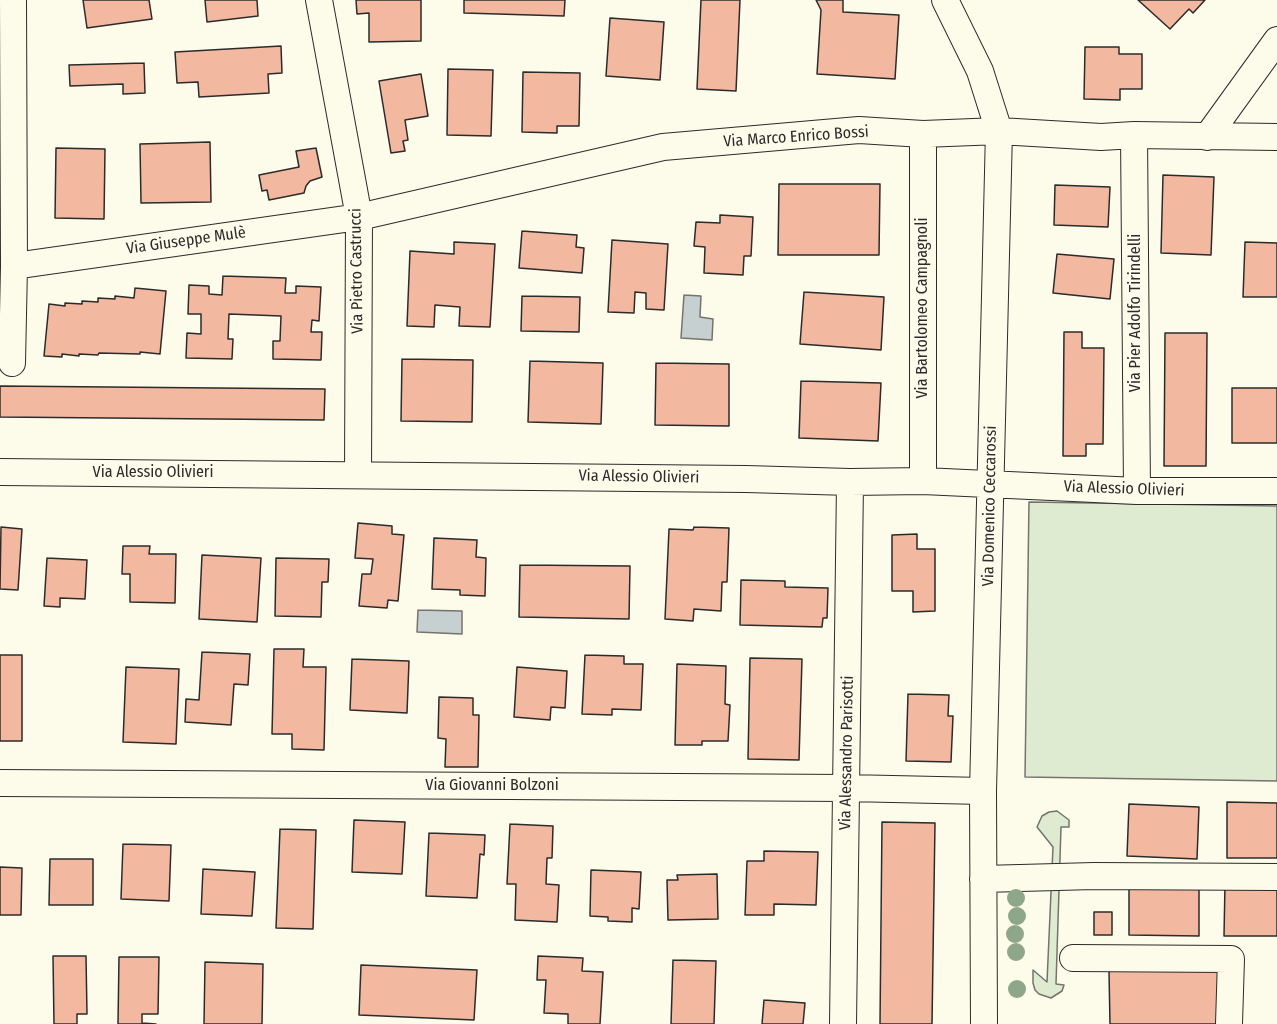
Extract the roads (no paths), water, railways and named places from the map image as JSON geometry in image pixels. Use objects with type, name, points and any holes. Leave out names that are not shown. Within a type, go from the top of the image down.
[{"type":"street","points":[[12,363],[13,0]]},
{"type":"street","name":"Via Pietro Castrucci","points":[[319,0],[359,217],[358,474]]},
{"type":"street","name":"Via Domenico Ceccarossi","points":[[945,0],[980,71],[999,131],[983,791],[984,1024]]},
{"type":"street","points":[[1207,137],[1277,40]]},
{"type":"street","name":"Via Marco Enrico Bossi","points":[[359,217],[663,147],[859,130],[923,134],[999,131],[1101,137],[1134,135],[1277,137]]},
{"type":"street","name":"Via Bartolomeo Campagnoli","points":[[923,134],[923,481]]},
{"type":"street","name":"Via Pier Adolfo Tirindelli","points":[[1134,135],[1137,491]]},
{"type":"street","name":"Via Giuseppe Mulè","points":[[14,266],[359,217]]},
{"type":"street","name":"Via Alessio Olivieri","points":[[0,472],[923,481],[1137,491],[1277,491]]},
{"type":"street","name":"Via Alessandro Parisotti","points":[[843,1024],[850,482]]},
{"type":"street","name":"Via Giovanni Bolzoni","points":[[0,783],[847,788],[983,791]]},
{"type":"street","points":[[983,879],[1094,876],[1277,877]]},
{"type":"street","points":[[1073,958],[1231,959],[1229,1024]]}]
